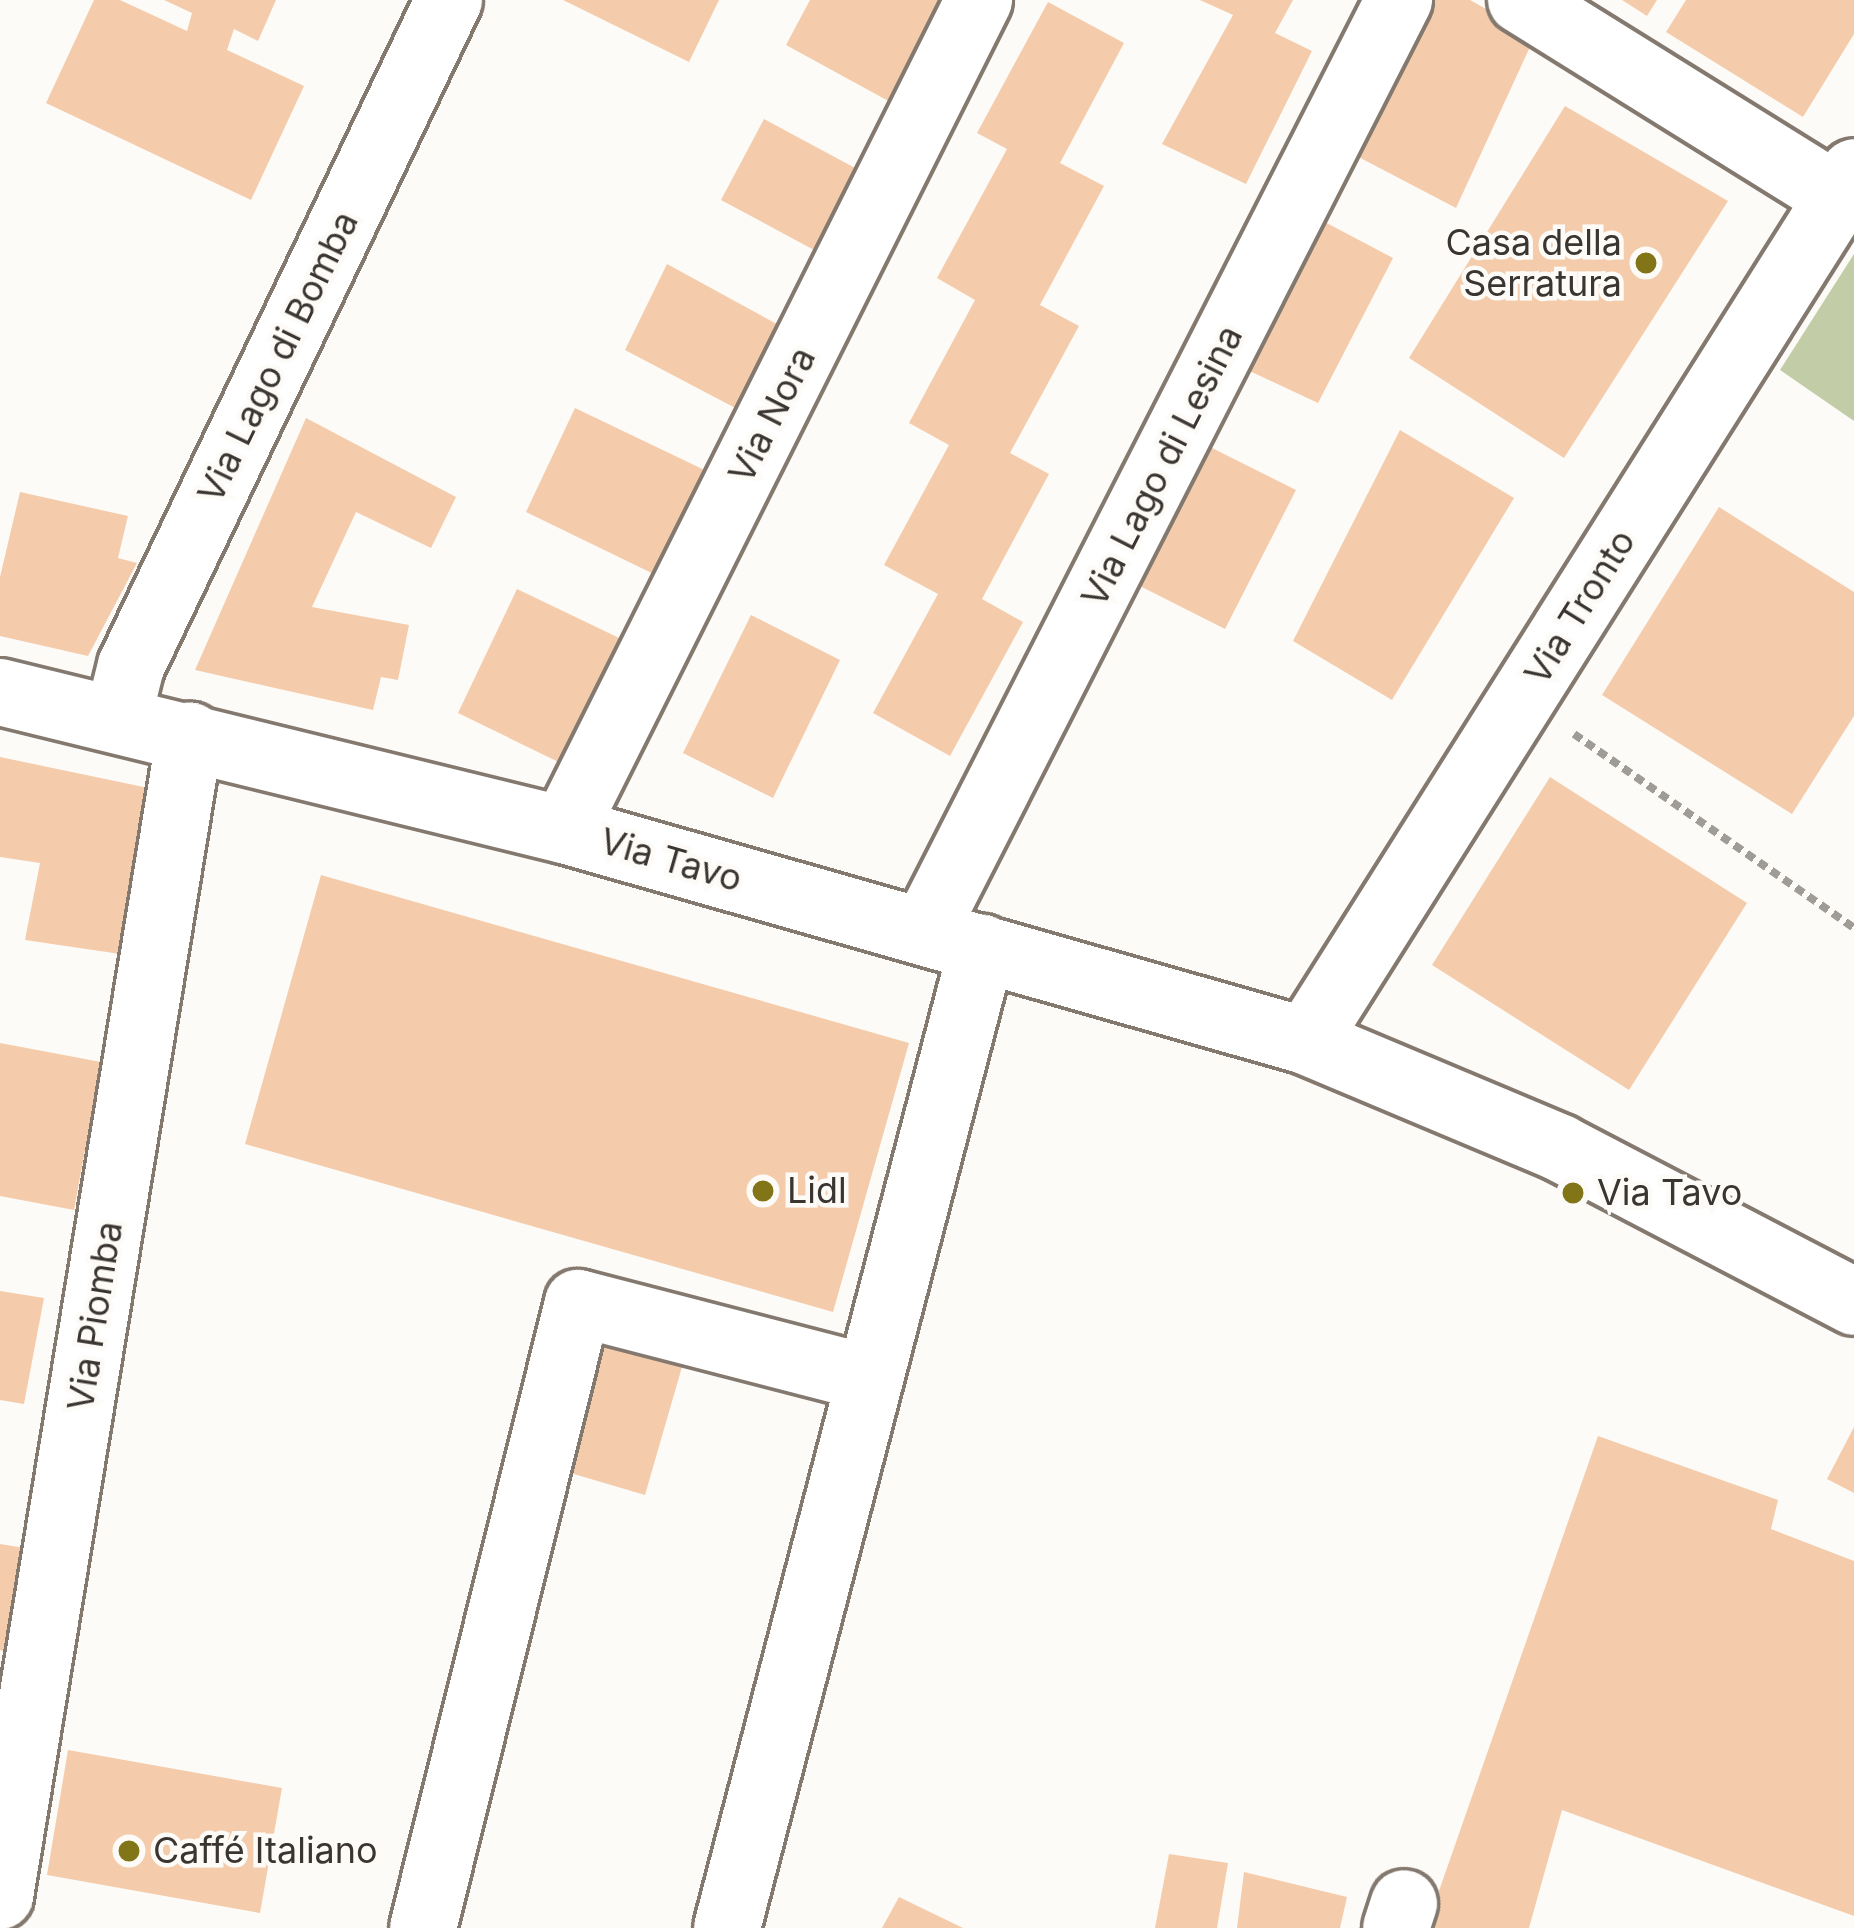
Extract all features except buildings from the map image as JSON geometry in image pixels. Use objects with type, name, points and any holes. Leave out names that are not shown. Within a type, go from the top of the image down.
[{"type":"street","name":"Via Lago di Bomba","points":[[118,718],[131,666],[449,0]]},
{"type":"street","name":"Via Nora","points":[[564,830],[979,0]]},
{"type":"street","name":"Via Lago di Lesina","points":[[727,1928],[869,1378],[953,940],[1399,0]]},
{"type":"street","points":[[1521,0],[1846,185]]},
{"type":"street","name":"Via Tronto","points":[[1306,1041],[1846,185]]},
{"type":"street","name":"Via Tavo","points":[[0,692],[564,830],[1306,1041],[1560,1148],[1854,1302]]},
{"type":"street","name":"Via Piomba","points":[[0,1896],[190,735]]},
{"type":"street","points":[[422,1928],[578,1303],[869,1378]]},
{"type":"path","points":[[1522,698],[1854,928]]},
{"type":"green space","points":[[1854,254],[1854,421],[1780,370]]},
{"type":"place","name":"Casa della Serratura","points":[[1646,263]]},
{"type":"place","name":"Lidl","points":[[763,1191]]},
{"type":"place","name":"Via Tavo","points":[[1573,1193]]},
{"type":"place","name":"Caffé Italiano","points":[[129,1851]]}]
